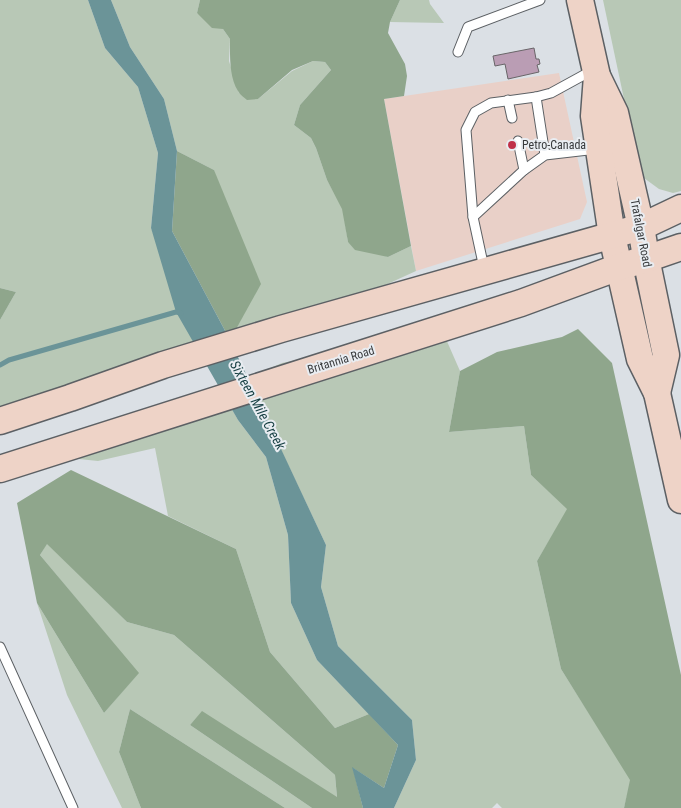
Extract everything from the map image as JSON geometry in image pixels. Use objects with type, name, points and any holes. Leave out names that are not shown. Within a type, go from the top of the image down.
[{"type":"main road","name":"Trafalgar Road","points":[[580,0],[596,72],[616,113],[641,227],[666,355],[657,393]]},
{"type":"main road","name":"Trafalgar Road","points":[[596,72],[594,116],[612,236],[640,359],[657,393],[681,500]]},
{"type":"main road","points":[[0,421],[163,365],[281,329],[641,227],[681,208]]},
{"type":"main road","name":"Britannia Road","points":[[0,469],[521,303],[619,267],[681,247]]},
{"type":"lane","points":[[458,52],[468,27],[540,0]]},
{"type":"lane","points":[[485,272],[473,216],[466,130],[475,112],[491,103],[552,93],[596,72]]},
{"type":"lane","points":[[536,97],[545,155]]},
{"type":"lane","points":[[508,100],[512,118]]},
{"type":"lane","points":[[518,141],[524,170]]},
{"type":"lane","points":[[473,216],[524,170],[545,155],[600,148]]},
{"type":"lane","points":[[0,647],[73,808]]},
{"type":"shaded area","points":[[559,73],[587,202],[580,219],[416,271],[384,99]]},
{"type":"green space","points":[[0,0],[88,0],[105,48],[138,87],[158,153],[151,228],[203,359],[0,427],[0,320],[16,292],[0,288]]},
{"type":"green space","points":[[111,0],[200,0],[197,13],[223,29],[230,39],[229,61],[239,93],[258,99],[292,71],[313,61],[325,62],[331,70],[300,105],[294,125],[311,138],[316,148],[327,180],[343,209],[348,242],[388,257],[411,246],[416,271],[267,339],[234,349],[214,170],[177,151],[164,99],[130,47]]},
{"type":"green space","points":[[200,0],[400,0],[390,22],[388,33],[405,64],[407,76],[404,96],[384,99],[411,246],[388,257],[355,250],[348,242],[342,209],[327,180],[316,148],[311,138],[294,125],[300,105],[331,70],[325,62],[313,61],[292,70],[258,99],[247,100],[239,92],[233,79],[230,39],[223,29],[212,28],[197,13]]},
{"type":"green space","points":[[400,0],[429,0],[444,23],[390,22]]},
{"type":"green space","points":[[603,0],[681,0],[681,191],[673,193],[659,189],[644,178],[638,165]]},
{"type":"green space","points":[[177,151],[214,170],[261,284],[230,340],[172,231]]},
{"type":"green space","points":[[0,288],[16,292],[0,320]]},
{"type":"green space","points":[[578,329],[612,363],[681,675],[681,808],[624,808],[630,780],[561,669],[537,561],[567,509],[531,475],[524,426],[449,432],[460,371],[497,352],[562,337]]},
{"type":"green space","points":[[442,330],[460,371],[449,432],[524,426],[531,475],[568,509],[537,561],[561,669],[631,780],[624,808],[502,808],[497,803],[492,808],[394,808],[416,760],[412,720],[338,646],[321,587],[326,545],[247,378],[282,363]]},
{"type":"green space","points":[[219,386],[238,420],[266,457],[288,535],[291,603],[317,660],[369,714],[335,728],[270,652],[236,549],[168,516],[155,448],[98,461],[21,453],[24,447]]},
{"type":"green space","points":[[71,470],[236,549],[270,652],[335,728],[369,714],[398,745],[384,788],[353,768],[363,808],[312,808],[190,725],[202,711],[337,797],[335,775],[174,635],[127,622],[47,544],[40,555],[139,673],[104,713],[37,603],[17,503]]},
{"type":"green space","points":[[47,543],[127,622],[174,635],[335,775],[337,798],[202,712],[190,725],[312,808],[285,808],[130,709],[119,752],[141,808],[122,808],[67,695],[37,603],[104,713],[138,673],[40,555]]},
{"type":"green space","points":[[130,709],[285,808],[141,808],[119,752]]},
{"type":"water","name":"Sixteen Mile Creek","points":[[88,0],[111,0],[130,47],[164,99],[177,151],[172,231],[230,340],[326,545],[321,587],[338,646],[412,720],[416,760],[394,808],[363,808],[352,767],[384,788],[398,745],[317,660],[291,603],[288,535],[266,457],[238,420],[176,312],[151,228],[158,153],[138,87],[105,48]]},
{"type":"building","points":[[534,48],[536,59],[539,59],[540,64],[537,65],[539,72],[508,79],[505,64],[495,66],[493,56]]},
{"type":"waterway","points":[[0,365],[9,360],[176,312],[181,313]]},
{"type":"place","name":"Petro-Canada","points":[[512,145]]}]
